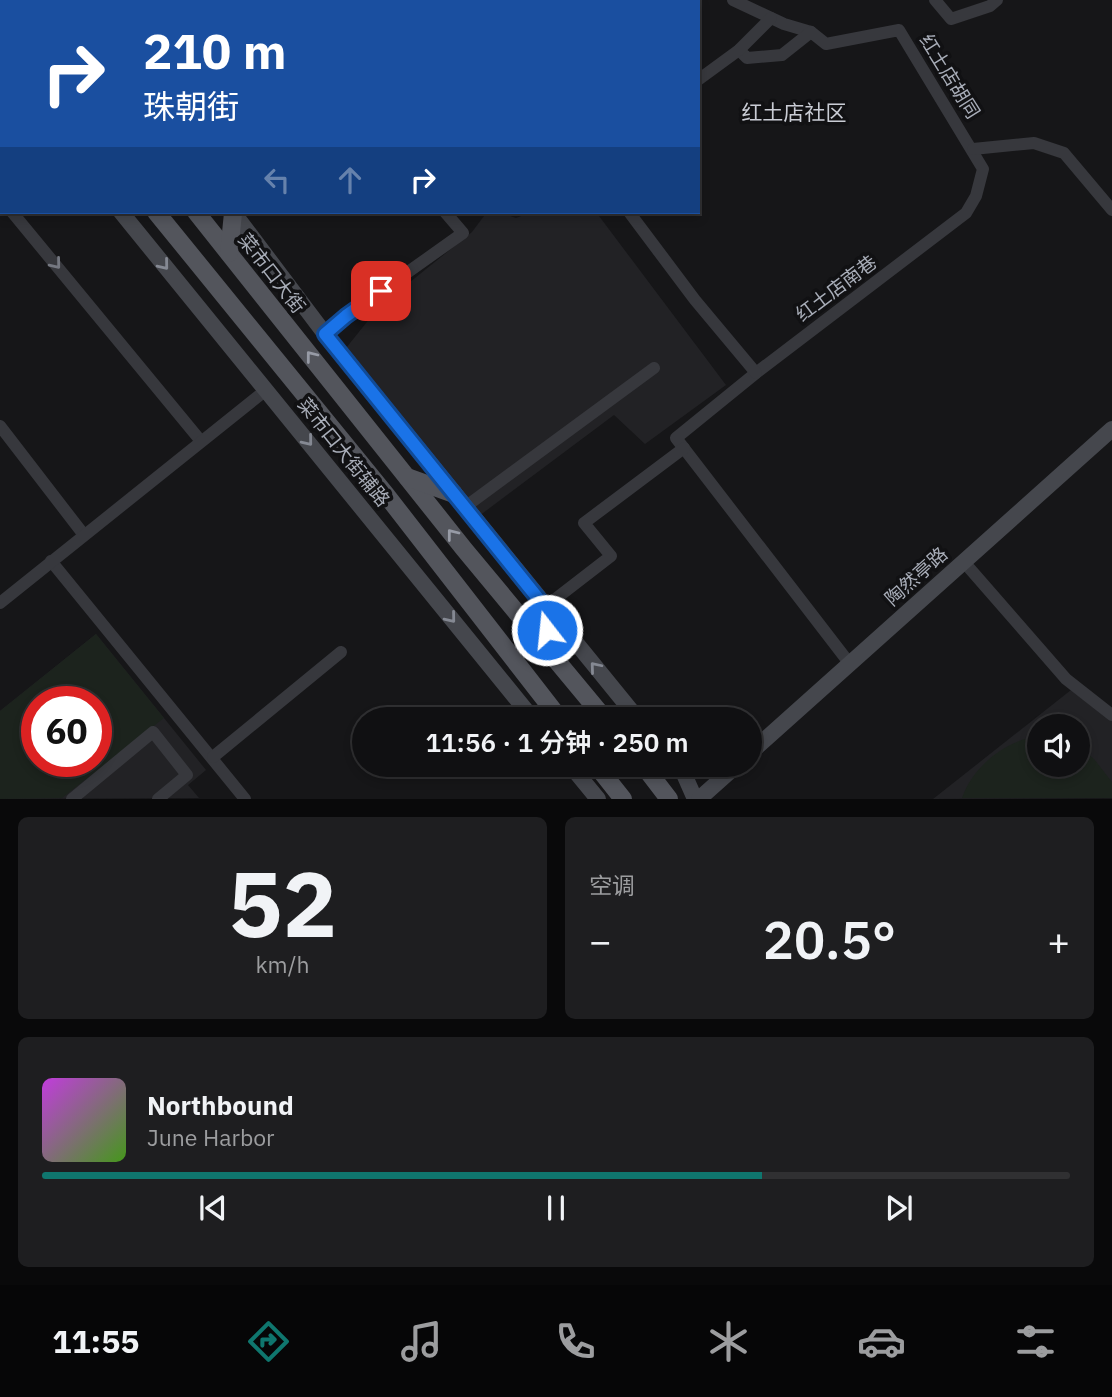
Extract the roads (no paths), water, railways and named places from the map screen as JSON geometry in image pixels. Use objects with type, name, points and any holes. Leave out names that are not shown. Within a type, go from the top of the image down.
[{"type":"main road","points":[[158,214],[378,485],[551,707]]},
{"type":"main road","name":"菜市口大街","points":[[198,214],[595,707]]},
{"type":"main road","points":[[229,253],[233,214]]},
{"type":"main road","points":[[407,477],[459,500]]},
{"type":"main road","points":[[545,607],[549,653]]},
{"type":"main road","points":[[606,777],[623,799]]},
{"type":"main road","points":[[652,777],[669,799]]},
{"type":"street","points":[[733,0],[771,18],[811,32]]},
{"type":"street","points":[[935,0],[951,19],[994,3]]},
{"type":"street","points":[[700,79],[739,50],[771,18]]},
{"type":"street","name":"红土店胡同","points":[[811,32],[826,44],[899,30],[973,149]]},
{"type":"street","points":[[739,50],[747,58],[782,55],[811,32]]},
{"type":"street","points":[[973,149],[1034,143],[1064,153],[1112,210]]},
{"type":"street","name":"红土店南巷","points":[[545,607],[611,556],[584,523],[680,443],[756,373],[966,213],[976,196],[983,169],[973,149]]},
{"type":"street","points":[[14,214],[201,440]]},
{"type":"street","name":"菜市口大街辅路","points":[[123,214],[523,707]]},
{"type":"street","points":[[235,214],[325,334],[629,707]]},
{"type":"street","points":[[325,334],[346,316],[463,233],[447,214]]},
{"type":"street","points":[[630,214],[695,300],[756,373]]},
{"type":"street","points":[[459,500],[654,368]]},
{"type":"street","points":[[0,603],[266,390]]},
{"type":"street","points":[[0,426],[84,536]]},
{"type":"street","name":"陶然亭路","points":[[762,742],[1112,429]]},
{"type":"street","points":[[680,443],[850,664]]},
{"type":"street","points":[[51,561],[245,799]]},
{"type":"street","points":[[964,562],[1066,679],[1112,715]]},
{"type":"street","points":[[212,757],[341,652]]},
{"type":"street","points":[[72,799],[153,733],[187,775],[158,799]]},
{"type":"street","points":[[580,777],[598,799]]},
{"type":"street","points":[[686,777],[697,799],[723,777]]},
{"type":"district","name":"红土店社区","points":[[794,112]]}]
